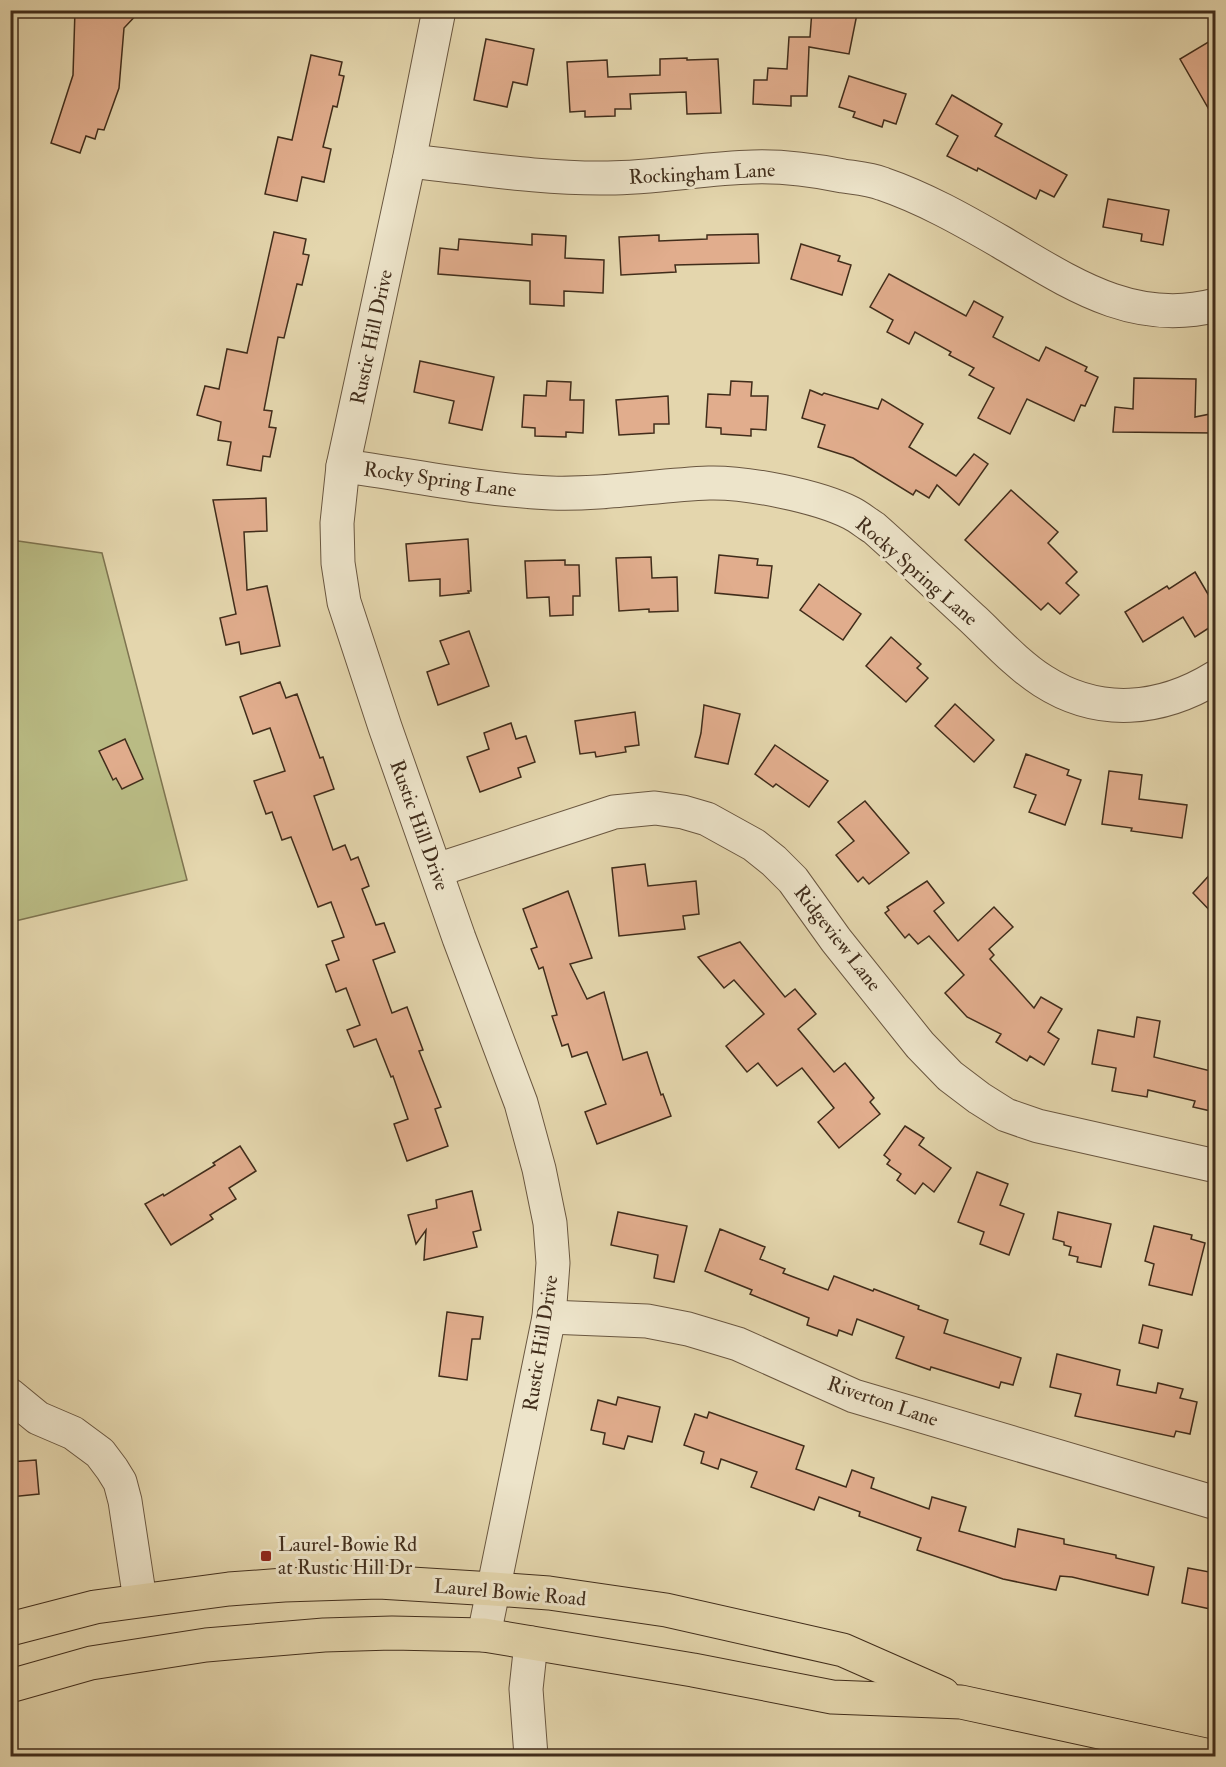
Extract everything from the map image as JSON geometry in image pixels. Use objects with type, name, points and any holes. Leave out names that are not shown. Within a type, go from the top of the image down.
[{"type":"main road","name":"Laurel Bowie Road","points":[[10,1629],[94,1607],[229,1589],[379,1582],[493,1588],[549,1593],[666,1610],[843,1650],[961,1702]]},
{"type":"main road","name":"Laurel Bowie Road","points":[[10,1686],[91,1664],[206,1645],[324,1635],[392,1633],[484,1635],[693,1670],[832,1697],[961,1702],[1192,1755]]},
{"type":"street","name":"Rustic Hill Drive","points":[[439,10],[343,466],[338,523],[338,563],[345,602],[385,727],[459,938],[521,1103],[539,1169],[550,1223],[553,1263],[549,1317],[484,1635]]},
{"type":"street","name":"Rockingham Lane","points":[[409,161],[564,178],[611,178],[753,166],[835,174],[881,183],[915,196],[982,231],[1068,282],[1112,300],[1148,310],[1178,312],[1215,305]]},
{"type":"street","name":"Rocky Spring Lane","points":[[343,466],[489,487],[552,493],[710,483],[749,485],[789,494],[851,513],[874,528],[1011,654],[1042,680],[1059,689],[1086,700],[1128,707],[1165,701],[1214,682]]},
{"type":"street","name":"Ridgeview Lane","points":[[436,870],[614,812],[655,808],[683,812],[707,819],[754,845],[793,880],[836,940],[920,1046],[950,1076],[979,1098],[1006,1115],[1038,1126],[1215,1166]]},
{"type":"street","name":"Riverton Lane","points":[[549,1317],[647,1321],[688,1329],[759,1353],[854,1396],[1215,1503]]},
{"type":"street","points":[[10,1395],[38,1418],[73,1433],[100,1454],[112,1469],[120,1482],[125,1501],[140,1600]]},
{"type":"street","points":[[531,1643],[526,1689],[531,1756]]},
{"type":"green space","points":[[11,540],[102,553],[187,880],[11,922]]},
{"type":"building","points":[[75,10],[141,10],[124,28],[119,88],[104,130],[98,129],[95,139],[86,136],[80,153],[51,143],[73,75]]},
{"type":"building","points":[[812,10],[844,10],[857,14],[849,54],[809,47],[807,96],[791,96],[791,106],[753,104],[754,80],[767,80],[768,68],[787,69],[789,37],[810,37]]},
{"type":"building","points":[[1215,38],[1215,120],[1180,59]]},
{"type":"building","points":[[486,39],[534,49],[527,85],[513,82],[507,107],[474,100]]},
{"type":"building","points":[[311,55],[342,62],[339,75],[344,76],[337,107],[333,106],[323,147],[331,149],[324,182],[302,177],[297,201],[265,194],[278,137],[292,140]]},
{"type":"building","points":[[687,58],[687,60],[718,59],[721,113],[687,114],[686,92],[630,94],[631,109],[615,109],[615,116],[585,117],[585,111],[570,112],[567,62],[607,60],[608,77],[660,75],[660,59]]},
{"type":"building","points":[[849,76],[906,94],[896,124],[884,120],[882,127],[853,117],[855,112],[839,107]]},
{"type":"building","points":[[952,95],[1002,124],[995,136],[1067,175],[1054,197],[1040,190],[1036,199],[978,168],[977,171],[947,156],[958,136],[936,124]]},
{"type":"building","points":[[1108,199],[1169,210],[1163,245],[1141,241],[1142,234],[1103,227]]},
{"type":"building","points":[[274,232],[306,239],[303,254],[309,255],[302,285],[297,284],[284,338],[278,337],[264,410],[272,411],[269,427],[276,428],[270,457],[263,456],[261,471],[227,465],[231,442],[218,440],[221,422],[197,415],[205,386],[219,389],[227,349],[247,353]]},
{"type":"building","points":[[532,234],[566,236],[565,258],[604,260],[603,293],[564,291],[564,306],[530,304],[530,281],[438,274],[440,248],[458,250],[459,239],[532,245]]},
{"type":"building","points":[[758,234],[759,263],[675,265],[676,272],[621,275],[619,237],[659,235],[659,241],[707,239],[707,235]]},
{"type":"building","points":[[801,244],[840,256],[838,261],[851,265],[842,295],[791,279]]},
{"type":"building","points":[[889,274],[966,316],[974,301],[1003,317],[993,337],[1039,361],[1046,347],[1087,367],[1085,371],[1098,377],[1085,406],[1081,405],[1074,421],[1027,399],[1010,434],[978,418],[994,388],[969,375],[974,368],[949,355],[951,352],[915,332],[909,344],[887,332],[893,320],[870,307]]},
{"type":"building","points":[[420,361],[494,377],[482,430],[449,423],[454,401],[414,392]]},
{"type":"building","points":[[1134,378],[1196,379],[1195,417],[1215,413],[1215,433],[1113,432],[1115,407],[1133,409]]},
{"type":"building","points":[[547,381],[571,382],[570,400],[584,400],[583,433],[566,432],[566,437],[535,436],[535,428],[522,427],[524,395],[546,396]]},
{"type":"building","points":[[731,381],[752,382],[751,396],[768,396],[766,430],[751,429],[751,436],[721,434],[721,428],[706,427],[708,394],[730,395]]},
{"type":"building","points":[[810,390],[878,409],[882,399],[923,424],[909,447],[956,476],[974,454],[988,464],[959,505],[937,485],[929,498],[916,490],[913,495],[853,458],[818,447],[825,425],[802,418]]},
{"type":"building","points":[[668,396],[669,424],[654,424],[654,433],[619,435],[616,400]]},
{"type":"building","points":[[1011,490],[1058,532],[1048,543],[1077,572],[1066,583],[1079,595],[1060,614],[1048,603],[1041,610],[965,540]]},
{"type":"building","points":[[266,498],[267,531],[244,532],[247,590],[267,586],[280,646],[241,654],[239,642],[226,645],[220,618],[236,614],[213,500]]},
{"type":"building","points":[[468,539],[471,591],[468,591],[469,593],[440,596],[440,579],[409,581],[406,544]]},
{"type":"building","points":[[719,555],[758,559],[757,565],[772,566],[768,598],[715,593]]},
{"type":"building","points":[[651,557],[652,578],[677,577],[678,611],[649,612],[649,609],[619,611],[616,558]]},
{"type":"building","points":[[565,560],[565,565],[579,565],[580,596],[573,596],[573,615],[550,616],[549,597],[527,598],[525,561]]},
{"type":"building","points":[[1195,572],[1215,606],[1215,624],[1195,637],[1183,617],[1143,642],[1125,612],[1167,586],[1169,589]]},
{"type":"building","points":[[819,584],[861,614],[843,640],[800,610]]},
{"type":"building","points":[[469,631],[489,686],[438,705],[427,672],[449,664],[440,641]]},
{"type":"building","points":[[891,637],[921,664],[917,668],[928,678],[906,702],[866,666]]},
{"type":"building","points":[[280,682],[286,698],[297,694],[320,758],[323,757],[334,789],[314,796],[333,850],[345,845],[351,860],[358,857],[369,886],[362,889],[376,925],[384,923],[395,952],[373,960],[392,1013],[407,1007],[423,1050],[419,1051],[441,1107],[435,1109],[448,1146],[407,1161],[394,1124],[408,1119],[393,1076],[391,1077],[376,1039],[354,1047],[347,1030],[360,1025],[346,988],[336,992],[326,965],[339,960],[332,941],[344,937],[331,902],[318,907],[291,837],[282,840],[272,812],[266,814],[254,781],[285,771],[270,728],[253,734],[240,697]]},
{"type":"building","points":[[955,704],[994,740],[974,762],[935,726]]},
{"type":"building","points":[[704,705],[740,714],[728,764],[695,757],[701,733]]},
{"type":"building","points":[[635,712],[639,745],[625,747],[626,752],[596,757],[595,752],[580,754],[575,721]]},
{"type":"building","points":[[511,723],[516,739],[526,736],[535,762],[518,768],[521,777],[480,792],[467,757],[489,749],[484,733]]},
{"type":"building","points":[[125,739],[143,779],[122,789],[116,778],[113,780],[99,751]]},
{"type":"building","points":[[775,745],[828,781],[809,807],[776,784],[773,787],[755,774]]},
{"type":"building","points":[[1026,754],[1069,770],[1067,775],[1081,780],[1065,825],[1029,812],[1036,795],[1014,787]]},
{"type":"building","points":[[1109,771],[1142,775],[1139,799],[1187,805],[1182,838],[1131,831],[1132,828],[1102,824]]},
{"type":"building","points":[[865,801],[909,853],[869,884],[863,877],[858,882],[836,855],[854,841],[838,822]]},
{"type":"building","points":[[645,864],[648,886],[696,881],[699,914],[683,916],[685,929],[619,936],[612,868]]},
{"type":"building","points":[[1215,869],[1215,916],[1193,893]]},
{"type":"building","points":[[927,881],[944,903],[934,911],[958,941],[994,907],[1013,927],[989,949],[994,955],[990,959],[1034,1008],[1041,997],[1062,1009],[1048,1032],[1059,1039],[1044,1065],[1030,1056],[1027,1061],[996,1042],[1001,1034],[967,1017],[945,993],[964,975],[929,936],[918,944],[909,934],[905,938],[885,913],[889,910],[887,907]]},
{"type":"building","points":[[568,891],[592,958],[570,964],[587,999],[604,992],[623,1060],[647,1052],[661,1095],[663,1094],[671,1116],[597,1144],[585,1112],[606,1104],[587,1052],[572,1057],[568,1044],[562,1046],[552,1016],[557,1015],[543,967],[539,969],[531,949],[537,947],[523,909]]},
{"type":"building","points":[[740,942],[785,997],[795,989],[816,1014],[798,1029],[834,1072],[845,1063],[874,1098],[870,1102],[880,1114],[839,1148],[818,1122],[834,1108],[802,1068],[777,1086],[758,1063],[747,1072],[726,1046],[764,1014],[734,980],[724,988],[698,957]]},
{"type":"building","points":[[1137,1017],[1160,1021],[1154,1057],[1215,1072],[1215,1112],[1193,1107],[1195,1101],[1148,1090],[1147,1097],[1112,1091],[1116,1068],[1092,1064],[1098,1030],[1134,1037]]},
{"type":"building","points":[[905,1126],[924,1138],[919,1145],[951,1168],[934,1192],[923,1183],[915,1194],[897,1180],[901,1174],[887,1164],[890,1160],[884,1155]]},
{"type":"building","points":[[240,1146],[256,1171],[229,1188],[236,1199],[210,1215],[213,1219],[171,1245],[145,1204],[163,1194],[164,1196],[215,1165],[213,1163]]},
{"type":"building","points":[[977,1172],[1008,1184],[1000,1205],[1024,1214],[1009,1255],[980,1244],[984,1232],[958,1222]]},
{"type":"building","points":[[472,1191],[481,1230],[473,1232],[477,1247],[424,1260],[426,1230],[416,1244],[408,1215],[437,1208],[436,1200]]},
{"type":"building","points":[[618,1212],[687,1226],[674,1282],[654,1278],[658,1255],[611,1245]]},
{"type":"building","points":[[1058,1212],[1111,1224],[1101,1267],[1077,1262],[1078,1257],[1069,1255],[1071,1247],[1053,1239]]},
{"type":"building","points":[[1154,1226],[1192,1235],[1191,1239],[1205,1243],[1192,1295],[1149,1285],[1154,1264],[1145,1261]]},
{"type":"building","points":[[720,1229],[765,1247],[760,1259],[785,1269],[783,1273],[828,1290],[834,1276],[873,1291],[874,1289],[948,1320],[944,1333],[1021,1358],[1013,1385],[1001,1382],[999,1388],[931,1367],[930,1370],[896,1358],[904,1337],[857,1319],[852,1335],[839,1330],[837,1336],[807,1325],[809,1318],[750,1294],[752,1290],[705,1271]]},
{"type":"building","points":[[447,1312],[483,1317],[480,1339],[472,1339],[467,1380],[439,1376]]},
{"type":"building","points":[[1143,1325],[1162,1330],[1158,1348],[1139,1343]]},
{"type":"building","points":[[1057,1354],[1120,1370],[1117,1385],[1156,1393],[1158,1383],[1183,1389],[1180,1398],[1197,1402],[1190,1434],[1176,1431],[1174,1437],[1075,1416],[1081,1394],[1050,1387]]},
{"type":"building","points":[[618,1397],[660,1407],[652,1442],[628,1436],[624,1449],[603,1444],[605,1433],[591,1430],[598,1400],[616,1405]]},
{"type":"building","points":[[709,1412],[804,1446],[796,1469],[846,1487],[852,1470],[874,1478],[871,1488],[929,1509],[932,1497],[966,1507],[959,1531],[1015,1547],[1018,1529],[1064,1539],[1064,1544],[1116,1555],[1116,1558],[1154,1567],[1148,1595],[1072,1577],[1060,1576],[1056,1590],[1003,1579],[917,1550],[921,1538],[859,1516],[860,1512],[819,1497],[814,1510],[751,1487],[757,1472],[721,1459],[718,1469],[701,1463],[704,1452],[684,1445],[695,1414],[707,1418]]},
{"type":"building","points":[[36,1460],[39,1494],[10,1497],[10,1462]]},
{"type":"building","points":[[1188,1568],[1215,1573],[1215,1610],[1182,1603]]},
{"type":"place","name":"Laurel-Bowie Rd at Rustic Hill Dr","points":[[266,1556]]}]
